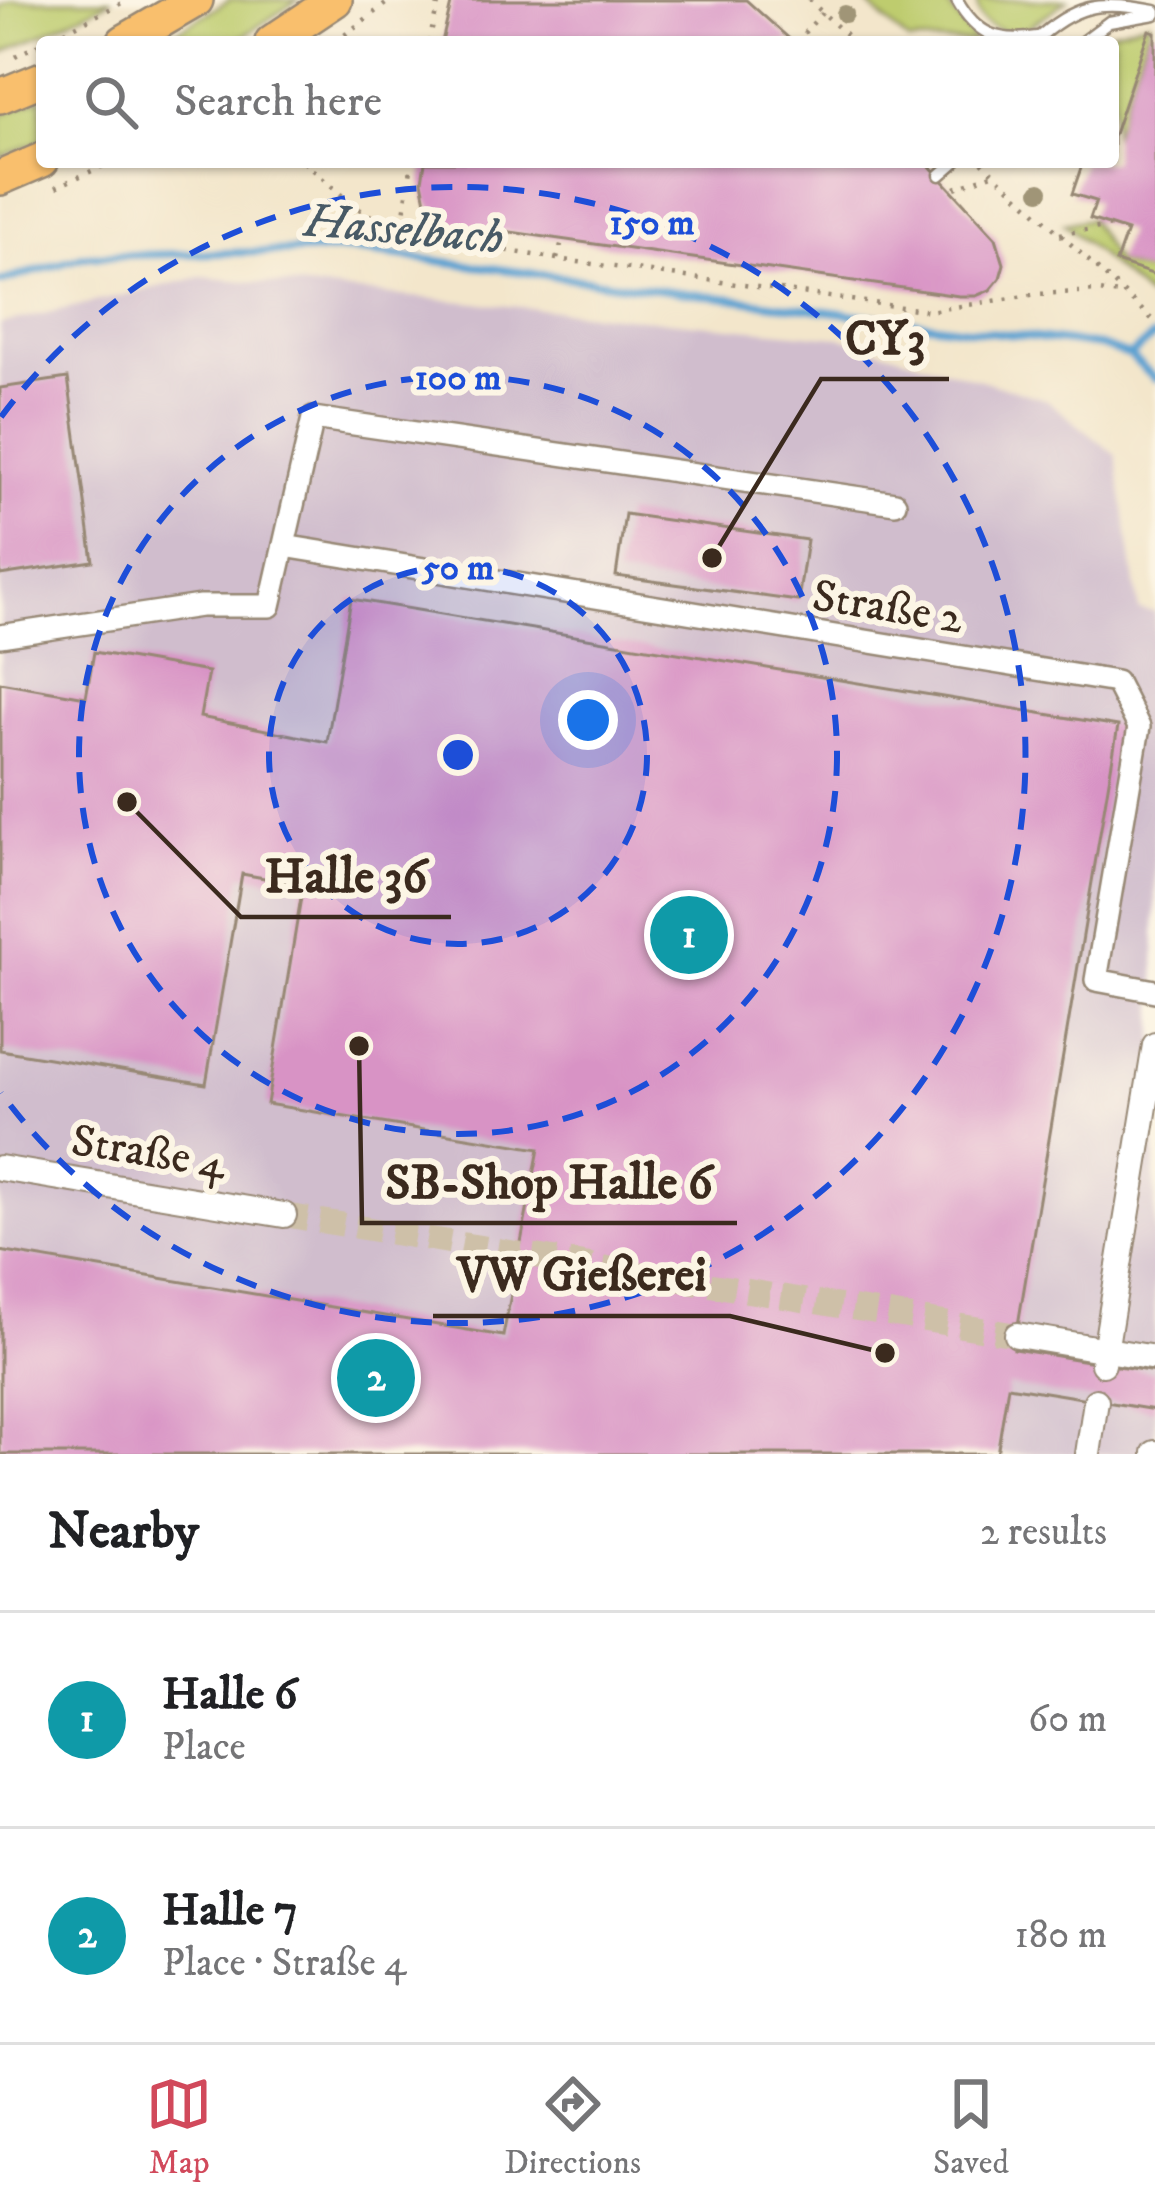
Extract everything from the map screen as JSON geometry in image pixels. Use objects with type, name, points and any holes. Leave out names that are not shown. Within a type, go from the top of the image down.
[{"type":"main road","points":[[134,36],[196,0]]},
{"type":"main road","points":[[281,36],[335,0]]},
{"type":"main road","points":[[0,97],[36,82]]},
{"type":"main road","points":[[0,178],[36,163]]},
{"type":"street","points":[[0,636],[200,606],[270,606],[313,418],[895,503]]},
{"type":"street","name":"Straße 2","points":[[284,546],[1116,682],[1139,727],[1096,980],[1155,991]]},
{"type":"street","points":[[1104,1357],[1155,1045]]},
{"type":"street","name":"Straße 4","points":[[0,1168],[284,1215]]},
{"type":"street","points":[[1017,1335],[1104,1357],[1155,1358]]},
{"type":"street","points":[[1088,1454],[1096,1401]]},
{"type":"lane","points":[[1040,36],[1061,17],[1086,4],[1127,2],[1155,12]]},
{"type":"lane","points":[[961,3],[973,26],[988,36]]},
{"type":"lane","points":[[1090,36],[1109,22],[1155,12]]},
{"type":"lane","points":[[940,175],[948,168]]},
{"type":"path","points":[[55,36],[128,0]]},
{"type":"path","points":[[343,36],[391,0]]},
{"type":"path","points":[[430,36],[439,0]]},
{"type":"path","points":[[809,0],[848,36]]},
{"type":"path","points":[[802,36],[823,13]]},
{"type":"path","points":[[0,63],[36,45]]},
{"type":"path","points":[[311,168],[354,206],[401,233],[557,259],[930,310],[1037,294],[1099,291],[1125,295]]},
{"type":"path","points":[[401,233],[411,168]]},
{"type":"path","points":[[989,168],[1155,322]]},
{"type":"path","points":[[954,188],[995,173]]},
{"type":"path","points":[[1060,234],[1112,226]]},
{"type":"path","points":[[557,259],[562,241]]},
{"type":"shaded area","points":[[201,277],[838,337],[1047,400],[1116,455],[1139,610],[1155,612],[1155,1454],[0,1454],[0,324]]},
{"type":"green space","points":[[12,0],[112,0],[0,54],[0,6]]},
{"type":"green space","points":[[230,0],[298,0],[243,36],[168,36]]},
{"type":"green space","points":[[863,0],[944,0],[971,36],[902,36]]},
{"type":"green space","points":[[977,0],[1067,0],[1020,33],[990,26],[980,16]]},
{"type":"green space","points":[[1150,21],[1119,118],[1119,36],[1104,36]]},
{"type":"green space","points":[[36,100],[36,142],[0,157],[0,115]]},
{"type":"green space","points":[[1090,219],[1116,262],[1155,275],[1155,304],[1064,224]]},
{"type":"building","points":[[452,0],[746,0],[786,36],[443,36]]},
{"type":"building","points":[[1149,30],[1155,32],[1155,275],[1116,262],[1127,231],[1090,219],[1096,201],[1072,194],[1081,168],[1119,168],[1119,119]]},
{"type":"building","points":[[424,168],[932,168],[996,238],[1004,264],[990,290],[959,296],[447,223],[426,201]]},
{"type":"building","points":[[68,378],[93,561],[0,575],[0,388]]},
{"type":"building","points":[[625,514],[807,540],[798,601],[616,576]]},
{"type":"building","points":[[351,599],[1118,726],[1014,1349],[1155,1372],[1155,1410],[1008,1386],[997,1454],[0,1454],[0,1251],[503,1336],[539,1149],[267,1104],[303,885],[242,874],[206,1084],[0,1050],[0,682],[86,697],[94,652],[208,672],[200,717],[327,742]]},
{"type":"waterway","name":"Hasselbach","points":[[0,282],[86,256],[352,250],[1100,346],[1130,356],[1153,337]]},
{"type":"waterway","points":[[1130,356],[1155,379]]},
{"type":"tunnel","points":[[284,1215],[1017,1335]]},
{"type":"place","name":"CY3","points":[[712,558]]},
{"type":"place","name":"Halle 36","points":[[127,802]]},
{"type":"place","name":"Halle 6","points":[[689,935]]},
{"type":"place","name":"SB-Shop Halle 6","points":[[359,1046]]},
{"type":"place","name":"VW Gießerei","points":[[885,1353]]},
{"type":"place","name":"Halle 7","points":[[376,1378]]}]
